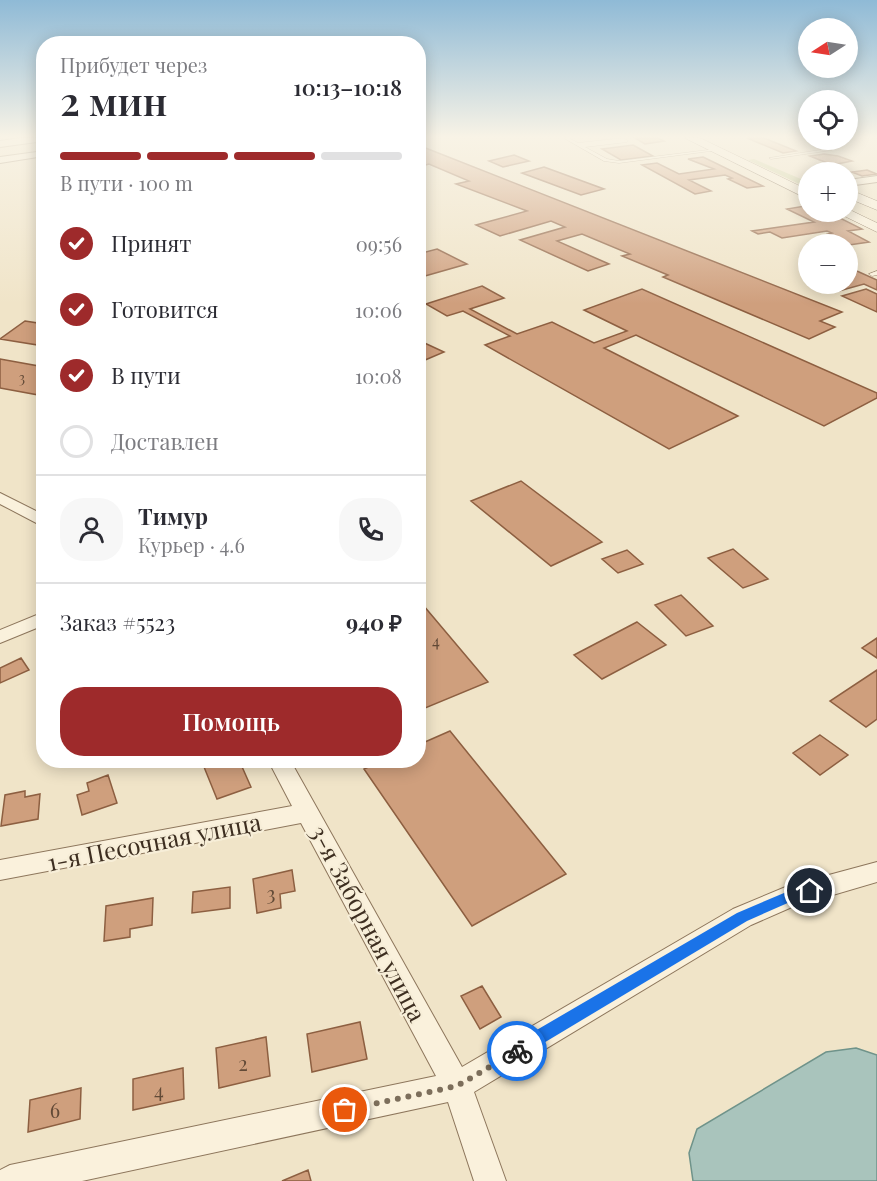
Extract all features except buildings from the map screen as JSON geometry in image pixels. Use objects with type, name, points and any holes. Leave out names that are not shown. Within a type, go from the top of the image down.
[{"type":"main road","points":[[858,197],[877,206]]},
{"type":"main road","points":[[858,219],[877,228]]},
{"type":"street","points":[[0,498],[36,518]]},
{"type":"street","points":[[0,637],[36,621]]},
{"type":"street","name":"3-я Заборная улица","points":[[284,768],[457,1086],[490,1181]]},
{"type":"street","name":"1-я Песочная улица","points":[[0,870],[309,812]]},
{"type":"street","points":[[10,1181],[457,1086],[742,917],[788,897],[877,872]]},
{"type":"water","points":[[856,1048],[877,1055],[877,1181],[693,1181],[689,1153],[697,1129],[826,1052]]},
{"type":"way so far","points":[[345,1110],[457,1086],[517,1051]]},
{"type":"route","points":[[517,1051],[742,917],[788,897],[810,891]]}]
